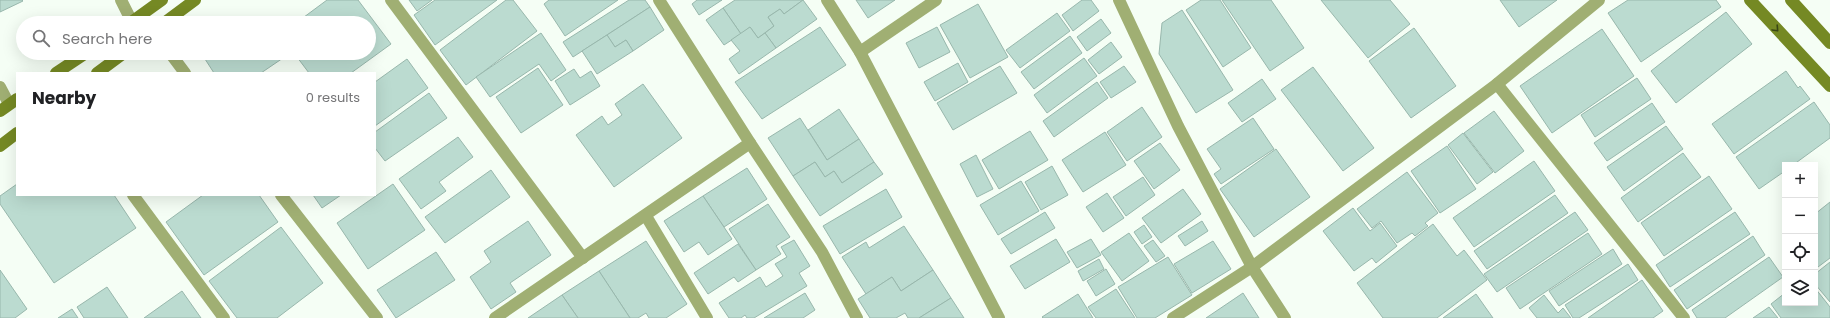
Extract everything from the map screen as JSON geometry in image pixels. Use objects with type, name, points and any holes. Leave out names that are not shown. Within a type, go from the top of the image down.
[{"type":"main road","points":[[139,16],[162,0]]},
{"type":"main road","points":[[173,16],[195,0]]},
{"type":"main road","points":[[1750,0],[1830,86]]},
{"type":"main road","points":[[1791,0],[1830,43]]},
{"type":"main road","points":[[58,72],[76,60]]},
{"type":"main road","points":[[98,72],[115,60]]},
{"type":"main road","points":[[0,146],[16,134]]},
{"type":"street","points":[[121,0],[128,16]]},
{"type":"street","points":[[391,0],[583,258]]},
{"type":"street","points":[[659,0],[750,144],[822,252],[857,318]]},
{"type":"street","points":[[827,0],[860,52],[999,318]]},
{"type":"street","points":[[860,52],[936,0]]},
{"type":"street","points":[[1119,0],[1178,126],[1252,267],[1285,318]]},
{"type":"street","points":[[1173,318],[1252,267],[1496,84],[1599,0]]},
{"type":"street","points":[[175,60],[184,72]]},
{"type":"street","points":[[1496,84],[1684,318]]},
{"type":"street","points":[[0,87],[9,105]]},
{"type":"street","points":[[496,318],[750,144]]},
{"type":"street","points":[[134,196],[224,318]]},
{"type":"street","points":[[282,196],[377,318]]},
{"type":"street","points":[[646,216],[706,318]]},
{"type":"building","points":[[0,0],[22,0],[23,1],[0,12]]},
{"type":"building","points":[[327,0],[358,0],[370,16],[305,16]]},
{"type":"building","points":[[409,0],[432,0],[417,11]]},
{"type":"building","points":[[435,0],[497,0],[435,45],[414,15]]},
{"type":"building","points":[[506,0],[513,0],[537,31],[466,85],[440,50]]},
{"type":"building","points":[[549,0],[618,0],[565,36],[544,4]]},
{"type":"building","points":[[629,0],[645,0],[650,7],[573,57],[563,42]]},
{"type":"building","points":[[697,0],[722,0],[699,15],[692,4]]},
{"type":"building","points":[[735,0],[803,0],[784,14],[780,9],[768,17],[774,26],[758,38],[750,27],[741,34],[723,8]]},
{"type":"building","points":[[803,0],[817,19],[776,48],[765,33],[774,26],[768,17],[780,9],[784,14]]},
{"type":"building","points":[[856,0],[895,0],[868,18]]},
{"type":"building","points":[[1082,0],[1091,0],[1099,11],[1073,31],[1062,15]]},
{"type":"building","points":[[1201,0],[1220,0],[1251,48],[1223,67],[1186,10]]},
{"type":"building","points":[[1222,0],[1271,0],[1304,48],[1270,71]]},
{"type":"building","points":[[1321,0],[1390,0],[1410,24],[1368,58]]},
{"type":"building","points":[[1500,0],[1557,0],[1519,27]]},
{"type":"building","points":[[1628,0],[1716,0],[1721,7],[1641,62],[1608,13]]},
{"type":"building","points":[[978,4],[1008,57],[970,78],[940,25]]},
{"type":"building","points":[[650,7],[664,30],[633,51],[626,40],[615,47],[607,35]]},
{"type":"building","points":[[723,8],[741,34],[724,45],[706,20]]},
{"type":"building","points":[[1182,10],[1233,90],[1196,113],[1159,54],[1162,23]]},
{"type":"building","points":[[1726,12],[1752,44],[1676,103],[1651,71]]},
{"type":"building","points":[[1057,13],[1070,31],[1020,68],[1006,50]]},
{"type":"building","points":[[1101,19],[1111,33],[1087,51],[1077,37]]},
{"type":"building","points":[[376,24],[391,44],[376,55]]},
{"type":"building","points":[[750,27],[758,38],[765,33],[776,48],[739,74],[729,59],[740,51],[731,40]]},
{"type":"building","points":[[820,27],[846,65],[762,119],[735,82]]},
{"type":"building","points":[[937,27],[950,52],[919,68],[906,43]]},
{"type":"building","points":[[1414,28],[1456,86],[1411,118],[1369,61]]},
{"type":"building","points":[[1602,29],[1634,76],[1552,133],[1520,86]]},
{"type":"building","points":[[541,33],[566,70],[551,81],[539,64],[490,97],[476,77]]},
{"type":"building","points":[[607,35],[615,47],[626,40],[633,51],[597,74],[582,51]]},
{"type":"building","points":[[1070,36],[1082,53],[1034,89],[1021,72]]},
{"type":"building","points":[[1111,42],[1122,57],[1099,74],[1088,60]]},
{"type":"building","points":[[1084,58],[1097,76],[1047,113],[1034,95]]},
{"type":"building","points":[[407,59],[428,88],[376,125],[376,81]]},
{"type":"building","points":[[206,60],[280,60],[262,72],[213,72]]},
{"type":"building","points":[[299,60],[369,60],[352,72],[308,72]]},
{"type":"building","points":[[958,63],[968,82],[935,101],[924,82]]},
{"type":"building","points":[[1000,66],[1017,93],[953,130],[937,103]]},
{"type":"building","points":[[1124,66],[1136,82],[1111,98],[1100,82]]},
{"type":"building","points":[[1313,67],[1374,148],[1343,171],[1281,90]]},
{"type":"building","points":[[538,68],[563,105],[521,133],[496,97]]},
{"type":"building","points":[[574,69],[580,78],[591,71],[600,86],[570,105],[555,81]]},
{"type":"building","points":[[1786,71],[1798,88],[1800,86],[1810,99],[1734,154],[1712,124]]},
{"type":"building","points":[[1637,78],[1651,99],[1595,137],[1581,115]]},
{"type":"building","points":[[1262,79],[1276,99],[1242,122],[1228,103]]},
{"type":"building","points":[[1097,82],[1108,98],[1054,137],[1043,121]]},
{"type":"building","points":[[643,84],[682,138],[614,187],[576,135],[602,116],[608,125],[622,115],[615,104]]},
{"type":"building","points":[[429,93],[447,118],[385,161],[376,149],[376,131]]},
{"type":"building","points":[[1814,102],[1830,125],[1830,138],[1797,162],[1782,162],[1782,173],[1759,189],[1736,157]]},
{"type":"building","points":[[1652,103],[1665,122],[1607,161],[1594,143]]},
{"type":"building","points":[[1142,107],[1162,137],[1127,161],[1107,132]]},
{"type":"building","points":[[839,109],[859,139],[827,160],[808,130]]},
{"type":"building","points":[[1494,111],[1524,151],[1495,173],[1464,133]]},
{"type":"building","points":[[800,118],[827,160],[859,139],[874,162],[842,183],[834,171],[825,177],[815,162],[793,176],[768,138]]},
{"type":"building","points":[[1253,118],[1274,149],[1221,184],[1214,174],[1221,169],[1207,149]]},
{"type":"building","points":[[1666,126],[1683,149],[1624,191],[1607,167]]},
{"type":"building","points":[[1030,131],[1048,160],[999,189],[982,160]]},
{"type":"building","points":[[1105,132],[1126,165],[1083,192],[1062,160]]},
{"type":"building","points":[[1463,133],[1493,172],[1477,184],[1448,145]]},
{"type":"building","points":[[458,137],[473,157],[439,182],[446,191],[421,209],[399,179]]},
{"type":"building","points":[[1160,143],[1180,170],[1154,189],[1134,161]]},
{"type":"building","points":[[1447,146],[1476,189],[1440,213],[1411,171]]},
{"type":"building","points":[[1276,149],[1310,197],[1254,237],[1220,189]]},
{"type":"building","points":[[1683,153],[1701,177],[1638,222],[1621,198]]},
{"type":"building","points":[[976,155],[993,189],[977,197],[960,164]]},
{"type":"building","points":[[1534,161],[1555,191],[1474,247],[1453,218]]},
{"type":"building","points":[[815,162],[825,177],[834,171],[842,183],[874,162],[883,174],[820,216],[793,176]]},
{"type":"building","points":[[1052,166],[1068,195],[1041,210],[1025,182]]},
{"type":"building","points":[[747,168],[767,199],[724,227],[703,196]]},
{"type":"building","points":[[491,170],[510,197],[445,243],[425,217]]},
{"type":"building","points":[[1407,172],[1438,213],[1425,223],[1428,226],[1415,236],[1412,233],[1397,243],[1381,221],[1372,228],[1357,209]]},
{"type":"building","points":[[1709,176],[1732,209],[1664,256],[1641,223]]},
{"type":"building","points":[[1143,177],[1155,195],[1126,216],[1113,197]]},
{"type":"building","points":[[1021,181],[1039,211],[998,235],[980,205]]},
{"type":"building","points":[[393,184],[425,230],[368,269],[337,223]]},
{"type":"building","points":[[16,185],[16,196],[115,196],[136,228],[54,283],[0,204],[0,196]]},
{"type":"building","points":[[886,189],[902,217],[840,254],[823,226]]},
{"type":"building","points":[[1183,189],[1201,214],[1161,243],[1142,218]]},
{"type":"building","points":[[1107,193],[1124,218],[1103,232],[1086,207]]},
{"type":"building","points":[[1555,195],[1568,213],[1487,269],[1474,251]]},
{"type":"building","points":[[202,196],[260,196],[278,222],[204,275],[166,222]]},
{"type":"building","points":[[314,196],[340,196],[322,208]]},
{"type":"building","points":[[703,196],[732,239],[708,255],[699,242],[684,252],[664,221]]},
{"type":"building","points":[[1830,202],[1830,258],[1818,267],[1818,234],[1818,212]]},
{"type":"building","points":[[768,204],[790,237],[776,246],[781,254],[756,270],[729,229]]},
{"type":"building","points":[[1353,208],[1370,231],[1380,223],[1397,246],[1376,263],[1372,258],[1354,271],[1323,231]]},
{"type":"building","points":[[1045,212],[1055,228],[1011,254],[1001,239]]},
{"type":"building","points":[[1575,212],[1588,230],[1497,292],[1484,274]]},
{"type":"building","points":[[1735,212],[1750,234],[1670,287],[1656,265]]},
{"type":"building","points":[[528,221],[551,255],[510,283],[516,292],[491,309],[470,277],[491,262],[484,251]]},
{"type":"building","points":[[1202,221],[1208,231],[1185,246],[1178,236]]},
{"type":"building","points":[[1433,224],[1457,256],[1464,250],[1487,280],[1437,318],[1383,318],[1357,283]]},
{"type":"building","points":[[1144,225],[1152,237],[1142,244],[1134,232]]},
{"type":"building","points":[[904,226],[933,270],[901,291],[892,277],[866,294],[842,257],[866,242],[869,248]]},
{"type":"building","points":[[281,227],[323,283],[277,318],[237,318],[209,281]]},
{"type":"building","points":[[1129,233],[1149,261],[1122,281],[1101,252]]},
{"type":"building","points":[[1588,233],[1602,254],[1520,309],[1506,288]]},
{"type":"building","points":[[1753,236],[1765,255],[1687,309],[1674,290]]},
{"type":"building","points":[[1056,239],[1070,262],[1025,289],[1010,266]]},
{"type":"building","points":[[1091,239],[1101,255],[1077,268],[1067,252]]},
{"type":"building","points":[[794,240],[810,266],[799,273],[807,286],[754,318],[747,318],[745,315],[741,318],[729,318],[719,303],[760,277],[766,287],[783,276],[775,264],[787,257],[781,247]]},
{"type":"building","points":[[1153,240],[1165,256],[1156,262],[1144,246]]},
{"type":"building","points":[[646,241],[687,304],[666,318],[649,318],[646,313],[638,318],[630,318],[599,271]]},
{"type":"building","points":[[1213,241],[1231,269],[1192,293],[1174,264]]},
{"type":"building","points":[[738,244],[756,270],[738,282],[734,277],[708,294],[694,273]]},
{"type":"building","points":[[1613,249],[1622,264],[1559,306],[1549,291]]},
{"type":"building","points":[[436,252],[455,280],[396,318],[377,290]]},
{"type":"building","points":[[1168,257],[1192,295],[1155,318],[1137,318],[1118,287]]},
{"type":"building","points":[[1769,257],[1782,276],[1782,278],[1725,318],[1697,318],[1692,310]]},
{"type":"building","points":[[1099,259],[1104,269],[1083,281],[1078,271]]},
{"type":"building","points":[[1830,262],[1830,302],[1818,288],[1818,272]]},
{"type":"building","points":[[1628,264],[1638,280],[1579,318],[1573,318],[1565,305]]},
{"type":"building","points":[[1106,269],[1115,284],[1096,296],[1087,281]]},
{"type":"building","points":[[0,270],[27,309],[15,318],[0,318]]},
{"type":"building","points":[[933,270],[951,298],[919,318],[908,318],[905,313],[896,318],[870,318],[858,299],[892,277],[901,291]]},
{"type":"building","points":[[599,271],[630,318],[578,318],[562,295]]},
{"type":"building","points":[[1642,280],[1663,311],[1653,318],[1588,318]]},
{"type":"building","points":[[107,287],[128,318],[84,318],[77,307]]},
{"type":"building","points":[[1116,289],[1135,318],[1096,318],[1088,307]]},
{"type":"building","points":[[182,291],[201,318],[144,318]]},
{"type":"building","points":[[1818,292],[1830,307],[1830,318],[1781,318],[1771,304],[1782,295],[1782,306],[1818,306]]},
{"type":"building","points":[[805,293],[815,310],[803,318],[764,318]]},
{"type":"building","points":[[1243,293],[1259,318],[1206,318]]},
{"type":"building","points":[[1078,294],[1093,318],[1042,317]]},
{"type":"building","points":[[1476,294],[1493,318],[1443,318]]},
{"type":"building","points":[[562,295],[578,318],[528,318]]},
{"type":"building","points":[[1544,295],[1558,313],[1563,308],[1571,318],[1537,318],[1529,308]]},
{"type":"building","points":[[951,298],[964,318],[919,318]]},
{"type":"building","points":[[1769,307],[1778,318],[1753,318]]},
{"type":"building","points":[[72,309],[78,318],[58,318]]}]
